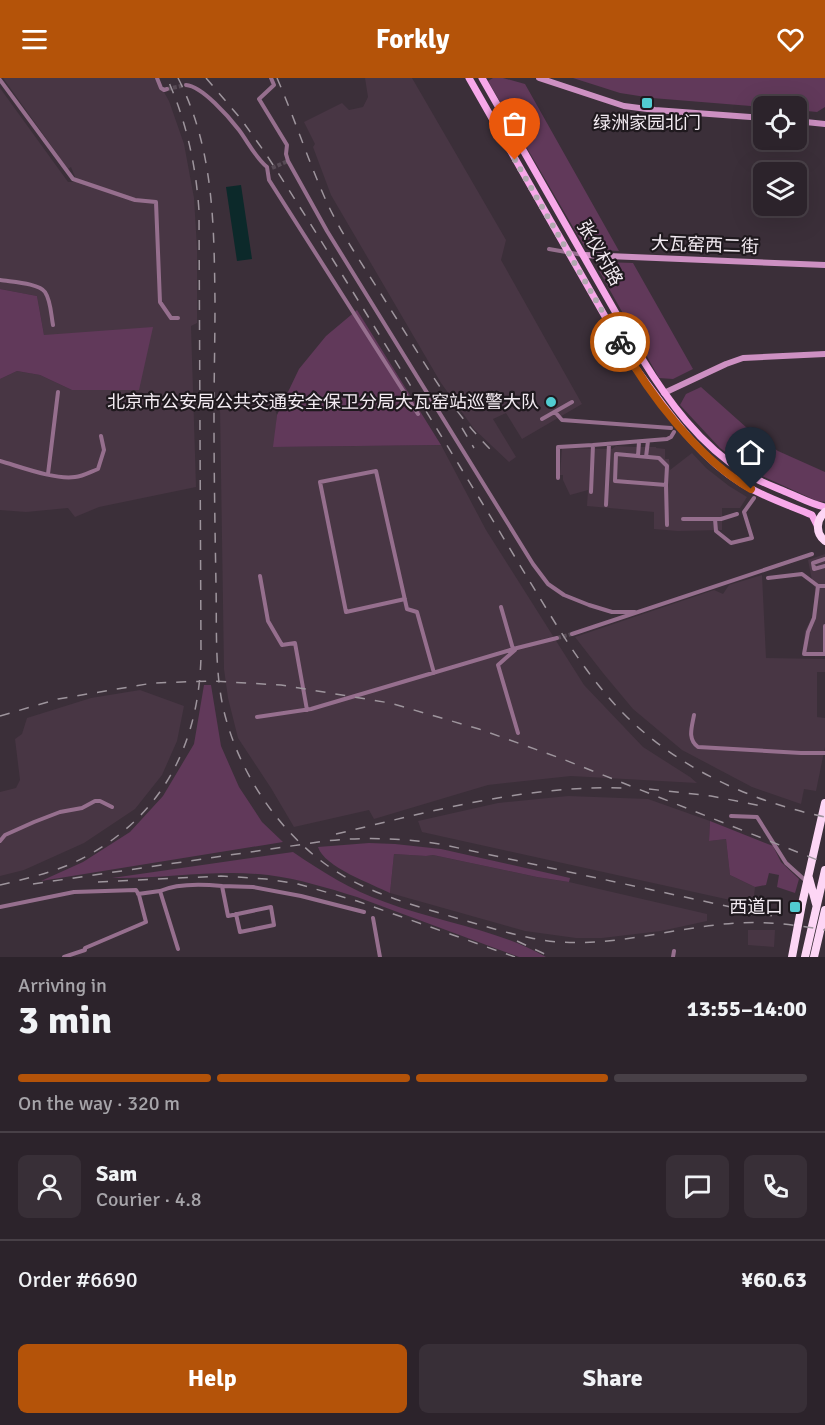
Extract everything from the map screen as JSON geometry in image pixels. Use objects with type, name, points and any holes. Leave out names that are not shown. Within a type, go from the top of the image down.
[{"type":"highway","points":[[825,512],[821,516],[818,527],[821,538],[825,541]]},
{"type":"highway","points":[[792,957],[825,803]]},
{"type":"highway","points":[[814,957],[825,870]]},
{"type":"highway","points":[[805,957],[821,908],[808,880]]},
{"type":"main road","name":"张仪村路","points":[[469,78],[631,362],[660,404],[707,456],[728,474],[759,493],[812,515],[818,527]]},
{"type":"main road","name":"张仪村路","points":[[482,78],[641,357],[677,410],[704,440],[745,473],[814,505],[825,507]]},
{"type":"street","points":[[157,78],[161,88],[167,89]]},
{"type":"street","points":[[271,78],[274,85],[259,99],[287,145],[288,161],[297,179],[532,564],[548,584],[564,595],[612,612],[635,612]]},
{"type":"street","points":[[539,78],[624,106],[753,117]]},
{"type":"street","points":[[0,80],[73,179],[135,200],[156,202],[160,302],[171,318],[178,318]]},
{"type":"street","points":[[186,85],[193,85],[206,95],[238,128],[261,162],[270,167],[269,180],[418,414]]},
{"type":"street","points":[[807,122],[825,124]]},
{"type":"street","points":[[549,249],[584,255]]},
{"type":"street","name":"大瓦窑西二街","points":[[584,255],[825,265]]},
{"type":"street","points":[[0,280],[40,287],[46,293],[53,325]]},
{"type":"street","points":[[664,393],[743,358],[825,354]]},
{"type":"street","points":[[48,474],[58,392]]},
{"type":"street","points":[[542,419],[572,402]]},
{"type":"street","points":[[555,412],[560,420],[672,430],[672,437],[667,439],[558,447],[558,478]]},
{"type":"street","points":[[0,461],[63,478],[77,477],[98,469],[104,450],[101,436]]},
{"type":"street","points":[[646,457],[648,441]]},
{"type":"street","points":[[638,456],[639,442]]},
{"type":"street","points":[[606,505],[609,444]]},
{"type":"street","points":[[591,492],[593,445]]},
{"type":"street","points":[[666,485],[615,481],[616,454],[659,458],[667,466],[666,485],[665,501],[667,525]]},
{"type":"street","points":[[405,599],[346,612],[320,482],[376,471],[405,599],[407,609],[417,612],[434,673]]},
{"type":"street","points":[[715,519],[716,531],[730,543],[752,538],[744,512],[754,498]]},
{"type":"street","points":[[682,519],[721,519],[737,514]]},
{"type":"street","points":[[572,634],[812,554]]},
{"type":"street","points":[[825,559],[813,563],[814,569],[825,566]]},
{"type":"street","points":[[768,578],[802,574],[818,586],[825,586]]},
{"type":"street","points":[[260,576],[268,621],[282,645],[295,643],[307,710]]},
{"type":"street","points":[[818,586],[814,618],[808,632],[804,654],[825,654],[825,626]]},
{"type":"street","points":[[501,607],[515,648]]},
{"type":"street","points":[[257,717],[307,710],[515,648],[557,638]]},
{"type":"street","points":[[515,648],[498,665],[518,733]]},
{"type":"street","points":[[694,715],[691,739],[698,747],[825,753]]},
{"type":"street","points":[[0,842],[5,835],[34,822],[60,812],[82,808],[95,801],[112,807]]},
{"type":"street","points":[[731,816],[757,817],[786,863],[808,880]]},
{"type":"street","points":[[138,894],[160,891],[168,887],[201,884],[253,887],[301,896],[363,912]]},
{"type":"street","points":[[222,886],[228,916],[236,914],[271,907],[274,925],[240,932],[236,914]]},
{"type":"street","points":[[0,907],[74,892],[136,890],[146,922],[85,948],[85,950],[64,957]]},
{"type":"street","points":[[160,891],[178,949]]},
{"type":"street","points":[[373,918],[380,957]]},
{"type":"street","points":[[673,957],[674,951]]},
{"type":"shaded area","points":[[3,78],[156,78],[169,101],[184,144],[194,198],[197,323],[191,326],[196,487],[99,507],[75,517],[68,508],[26,512],[0,510],[0,379],[17,371],[40,375],[72,390],[44,335],[37,296],[0,289],[0,88],[68,182],[77,182],[71,167],[68,169]]},
{"type":"shaded area","points":[[365,78],[412,78],[506,240],[501,260],[582,404],[522,439],[506,413],[493,419],[516,457],[509,462],[474,429],[441,383],[331,195],[313,147],[315,144],[304,122],[342,103],[349,110],[363,107],[368,97]]},
{"type":"shaded area","points":[[493,78],[503,78],[525,84],[619,251],[598,250],[584,246],[488,81]]},
{"type":"shaded area","points":[[573,78],[825,78],[825,107],[817,112],[807,111],[807,96],[753,96],[753,106],[652,98],[620,93]]},
{"type":"shaded area","points":[[241,185],[252,259],[237,261],[226,187]]},
{"type":"shaded area","points":[[603,262],[633,263],[693,369],[673,379],[659,378],[597,267]]},
{"type":"shaded area","points":[[0,289],[37,296],[44,335],[153,327],[139,390],[72,390],[40,375],[17,371],[0,379]]},
{"type":"shaded area","points":[[357,310],[441,445],[273,447],[277,415],[299,369],[326,336]]},
{"type":"shaded area","points":[[701,387],[756,436],[778,451],[825,472],[825,502],[817,501],[753,472],[720,448],[680,405],[686,394]]},
{"type":"shaded area","points":[[268,393],[277,415],[274,447],[441,445],[486,530],[584,685],[643,747],[697,783],[571,776],[488,785],[374,819],[369,810],[294,827],[238,738],[228,698],[224,669],[220,407]]},
{"type":"shaded area","points":[[616,446],[665,449],[665,459],[669,459],[670,470],[692,453],[706,468],[747,497],[740,508],[722,508],[722,530],[678,531],[654,529],[654,512],[587,506],[588,490],[570,495],[563,475],[560,475],[562,448],[612,449]]},
{"type":"shaded area","points":[[825,554],[825,656],[802,655],[805,631],[813,615],[815,588],[808,560]]},
{"type":"shaded area","points":[[762,575],[766,658],[825,659],[825,672],[817,672],[817,717],[825,718],[825,747],[816,791],[804,789],[801,804],[752,787],[682,750],[633,709],[575,637],[714,590],[723,594],[729,585]]},
{"type":"shaded area","points":[[204,685],[211,685],[221,746],[239,787],[262,822],[283,842],[41,881],[83,862],[130,832],[163,796],[194,744]]},
{"type":"shaded area","points":[[140,690],[184,706],[177,741],[162,775],[135,809],[84,843],[24,870],[0,876],[0,792],[16,788],[20,780],[15,739],[22,734],[27,718],[91,698]]},
{"type":"shaded area","points":[[568,796],[648,799],[710,821],[709,841],[726,839],[730,875],[755,887],[753,905],[422,832],[418,821],[498,803]]},
{"type":"shaded area","points":[[710,821],[773,846],[781,862],[799,879],[795,893],[777,887],[779,875],[769,873],[766,885],[755,887],[730,875],[726,839],[709,841]]},
{"type":"shaded area","points":[[369,843],[441,849],[570,878],[569,882],[537,877],[433,855],[394,854],[390,893],[339,868],[322,854],[318,847]]},
{"type":"shaded area","points":[[293,852],[337,880],[372,897],[508,939],[546,957],[519,957],[357,897],[280,877],[229,873],[112,878]]},
{"type":"shaded area","points":[[394,854],[433,855],[569,882],[707,914],[707,921],[661,931],[602,938],[576,938],[525,931],[390,893]]},
{"type":"shaded area","points":[[748,930],[775,930],[774,947],[748,945]]},
{"type":"tunnel","points":[[167,89],[186,85]]},
{"type":"tunnel","points":[[272,168],[288,161]]},
{"type":"tunnel","points":[[557,638],[572,634]]},
{"type":"railway","points":[[0,885],[66,866],[114,839],[137,819],[156,797],[172,772],[193,718],[199,688],[201,656],[199,211],[189,143],[180,110],[167,78]]},
{"type":"railway","points":[[178,78],[190,105],[205,159],[210,187],[214,244],[216,636],[220,687],[222,703],[233,741],[265,802],[294,837],[310,852],[356,883],[416,906],[531,938],[583,943],[634,938],[712,925],[749,923],[782,924],[825,930]]},
{"type":"railway","points":[[206,78],[241,119],[266,154],[375,327],[557,626],[610,699],[643,732],[666,750],[716,780],[769,802],[825,817]]},
{"type":"railway","points":[[277,78],[324,196],[345,237],[449,400],[494,453]]},
{"type":"railway","points":[[462,428],[474,448]]},
{"type":"railway","points":[[0,716],[58,699],[153,683],[212,681],[281,685],[390,703],[479,729],[560,758],[825,863]]},
{"type":"railway","points":[[336,834],[479,801],[515,795],[588,788],[625,788]]},
{"type":"railway","points":[[649,789],[711,796],[762,806]]},
{"type":"railway","points":[[33,884],[325,841],[397,839],[440,844],[777,917]]},
{"type":"railway","points":[[98,882],[221,876],[298,884],[357,901],[515,957]]},
{"type":"railway","points":[[517,941],[551,957]]},
{"type":"way so far","points":[[515,160],[620,342]]},
{"type":"place","name":"绿洲家园北门","points":[[647,103]]},
{"type":"place","name":"北京市公安局公共交通安全保卫分局大瓦窑站巡警大队","points":[[551,402]]},
{"type":"place","name":"西道口","points":[[795,907]]},
{"type":"route","points":[[620,342],[660,404],[683,430],[707,456],[728,474],[751,489]]}]
